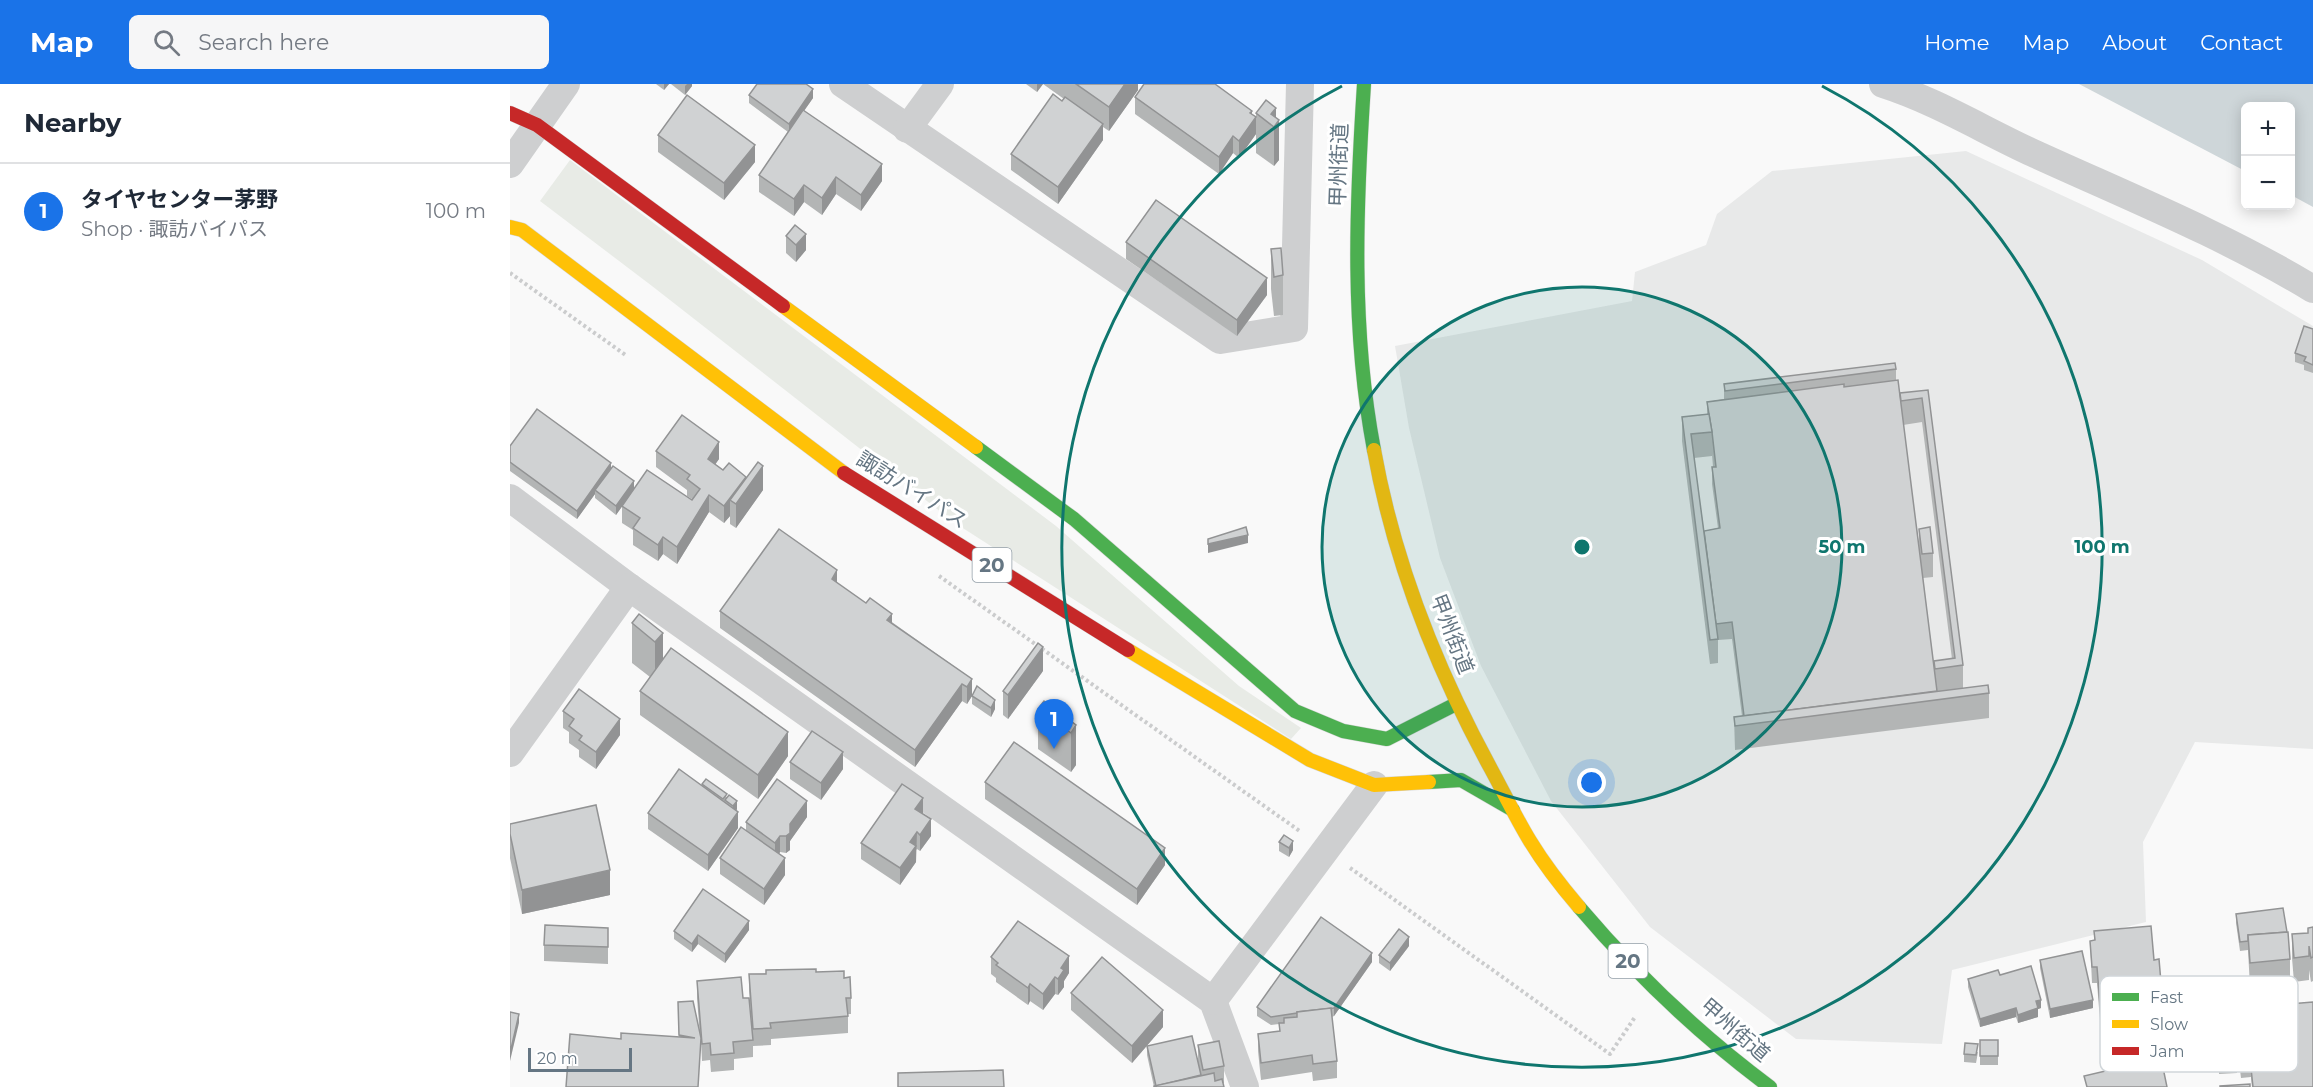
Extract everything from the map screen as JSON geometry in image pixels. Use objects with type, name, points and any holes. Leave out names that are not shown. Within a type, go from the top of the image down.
[{"type":"highway","name":"甲州街道","points":[[1364,84],[1358,195],[1358,286],[1362,374],[1372,440],[1393,528],[1422,618],[1456,704],[1539,855],[1582,913],[1647,981],[1739,1065],[1770,1087]]},
{"type":"highway","points":[[510,113],[537,125],[1074,519],[1295,711],[1343,731],[1388,739],[1456,704]]},
{"type":"highway","name":"諏訪バイパス","points":[[510,227],[522,230],[851,478],[1233,715],[1310,760],[1374,785],[1461,780],[1514,810]]},
{"type":"street","points":[[510,164],[566,84]]},
{"type":"street","points":[[843,84],[1220,340],[1294,328],[1300,84]]},
{"type":"street","points":[[907,129],[940,84]]},
{"type":"street","points":[[1883,84],[1911,93],[2030,152],[2165,212],[2282,270],[2313,289]]},
{"type":"street","points":[[510,498],[629,587],[1213,1001],[1245,1087]]},
{"type":"street","points":[[510,753],[629,587]]},
{"type":"street","points":[[1213,1001],[1374,785]]},
{"type":"path","points":[[1344,864],[1610,1054],[1639,1012]]},
{"type":"shaded area","points":[[2079,84],[2313,84],[2313,207],[2295,197],[2295,102],[2241,102],[2241,169]]},
{"type":"shaded area","points":[[1966,151],[2202,260],[2313,326],[2313,749],[2195,742],[2143,842],[2146,922],[1952,970],[1942,1044],[1796,1039],[1650,927],[1551,801],[1481,666],[1440,558],[1409,428],[1395,346],[1632,301],[1635,272],[1706,245],[1717,214],[1772,171]]},
{"type":"shaded area","points":[[570,160],[1056,526],[1239,686],[1301,728],[1291,739],[955,523],[540,201]]},
{"type":"building","points":[[757,84],[806,84],[813,89],[789,124],[749,95]]},
{"type":"building","points":[[1076,84],[1125,84],[1109,107]]},
{"type":"building","points":[[1144,84],[1215,84],[1252,111],[1250,113],[1256,117],[1239,141],[1233,136],[1219,157],[1135,97]]},
{"type":"building","points":[[1053,94],[1062,101],[1065,97],[1103,124],[1058,187],[1011,154]]},
{"type":"building","points":[[687,95],[755,145],[724,183],[658,135]]},
{"type":"building","points":[[1266,100],[1276,108],[1271,114],[1279,120],[1274,127],[1256,113]]},
{"type":"building","points":[[803,110],[882,164],[861,195],[836,177],[822,198],[804,185],[794,199],[759,175]]},
{"type":"building","points":[[1156,200],[1267,278],[1237,320],[1126,242]]},
{"type":"building","points":[[795,225],[806,234],[796,245],[786,236]]},
{"type":"building","points":[[1281,248],[1283,275],[1274,277],[1271,249]]},
{"type":"building","points":[[2304,326],[2313,329],[2313,365],[2304,361],[2306,357],[2295,353]]},
{"type":"building","points":[[1895,363],[1896,369],[1725,391],[1724,384]]},
{"type":"building","points":[[1898,380],[1937,691],[1744,716],[1732,622],[1716,624],[1704,531],[1720,528],[1712,467],[1716,467],[1707,402],[1844,384],[1844,387]]},
{"type":"building","points":[[1928,390],[1963,665],[1935,669],[1934,661],[1955,658],[1922,398],[1901,401],[1900,393]]},
{"type":"building","points":[[537,409],[611,463],[577,511],[510,462],[510,446]]},
{"type":"building","points":[[1709,414],[1712,432],[1691,434],[1718,639],[1710,640],[1682,417]]},
{"type":"building","points":[[682,415],[719,442],[708,459],[723,470],[729,463],[746,477],[724,506],[709,495],[677,547],[663,537],[658,545],[633,528],[640,518],[622,506],[647,470],[692,500],[700,489],[687,479],[690,475],[656,451]]},
{"type":"building","points":[[758,462],[763,466],[736,504],[730,500]]},
{"type":"building","points":[[613,466],[634,481],[616,506],[595,490]]},
{"type":"building","points":[[1246,527],[1248,535],[1208,544],[1208,539]]},
{"type":"building","points":[[1930,527],[1933,553],[1922,554],[1919,529]]},
{"type":"building","points":[[779,529],[837,570],[832,579],[866,603],[870,598],[892,614],[887,620],[972,679],[967,687],[962,684],[915,750],[720,611]]},
{"type":"building","points":[[639,614],[663,633],[655,642],[632,623]]},
{"type":"building","points":[[1038,643],[1043,647],[1008,695],[1003,691]]},
{"type":"building","points":[[671,648],[788,732],[758,775],[640,691]]},
{"type":"building","points":[[1988,685],[1989,693],[1735,726],[1734,717]]},
{"type":"building","points":[[977,686],[995,700],[991,708],[972,696]]},
{"type":"building","points":[[579,689],[620,719],[596,752],[579,740],[582,736],[569,726],[574,719],[563,711]]},
{"type":"building","points":[[1044,701],[1076,725],[1071,733],[1038,709]]},
{"type":"building","points":[[812,731],[843,752],[821,783],[790,762]]},
{"type":"building","points":[[1014,742],[1165,848],[1137,889],[985,782]]},
{"type":"building","points":[[679,769],[738,812],[708,855],[648,813]]},
{"type":"building","points":[[706,779],[727,794],[723,799],[702,784]]},
{"type":"building","points":[[777,779],[807,801],[790,824],[790,833],[780,836],[775,843],[746,822]]},
{"type":"building","points":[[902,784],[923,798],[915,809],[931,819],[920,835],[917,832],[910,842],[916,846],[900,868],[861,843]]},
{"type":"building","points":[[729,795],[737,801],[733,806],[725,800]]},
{"type":"building","points":[[596,805],[610,870],[522,890],[510,824]]},
{"type":"building","points":[[741,827],[785,858],[764,889],[720,858]]},
{"type":"building","points":[[1284,835],[1293,841],[1289,848],[1279,842]]},
{"type":"building","points":[[703,889],[749,921],[725,954],[698,935],[692,944],[674,931]]},
{"type":"building","points":[[2283,908],[2287,932],[2248,935],[2248,941],[2240,942],[2236,914]]},
{"type":"building","points":[[1321,917],[1372,953],[1334,1008],[1271,1017],[1257,1007]]},
{"type":"building","points":[[1018,921],[1069,956],[1061,968],[1064,970],[1058,979],[1055,977],[1043,994],[1030,984],[1028,988],[996,965],[998,963],[991,957]]},
{"type":"building","points":[[545,925],[608,928],[608,947],[544,945]]},
{"type":"building","points":[[2151,926],[2154,960],[2159,959],[2160,976],[2100,976],[2100,1004],[2097,967],[2092,967],[2090,941],[2095,940],[2094,931]]},
{"type":"building","points":[[2313,927],[2313,957],[2311,958],[2309,946],[2309,956],[2294,958],[2292,934],[2308,933],[2308,928]]},
{"type":"building","points":[[1399,929],[1409,937],[1390,963],[1379,955]]},
{"type":"building","points":[[2288,932],[2290,959],[2250,963],[2248,935]]},
{"type":"building","points":[[2082,951],[2093,1000],[2050,1009],[2040,960]]},
{"type":"building","points":[[1102,957],[1163,1010],[1132,1046],[1071,993]]},
{"type":"building","points":[[2031,966],[2041,1000],[2036,1001],[2038,1008],[2018,1015],[2016,1008],[1980,1019],[1968,979],[1998,970],[2000,975]]},
{"type":"building","points":[[816,969],[816,972],[844,971],[844,978],[850,977],[851,998],[846,998],[848,1016],[770,1023],[771,1028],[753,1029],[749,974],[766,974],[766,970]]},
{"type":"building","points":[[741,977],[743,998],[749,998],[753,1040],[733,1042],[734,1053],[711,1055],[710,1043],[702,1044],[697,981]]},
{"type":"building","points":[[693,1001],[701,1038],[698,1087],[566,1087],[570,1034],[621,1039],[621,1033],[695,1038],[679,1035],[678,1002]]},
{"type":"building","points":[[2313,1002],[2313,1087],[2253,1087],[2251,1072],[2298,1072],[2298,1003]]},
{"type":"building","points":[[1331,1008],[1337,1061],[1313,1064],[1312,1055],[1261,1063],[1258,1034],[1280,1031],[1279,1023],[1284,1023],[1284,1018],[1297,1017],[1297,1012]]},
{"type":"building","points":[[510,1012],[519,1014],[510,1053]]},
{"type":"building","points":[[1192,1036],[1201,1075],[1156,1086],[1147,1046]]},
{"type":"building","points":[[1980,1040],[1998,1040],[1998,1056],[1980,1056]]},
{"type":"building","points":[[1219,1041],[1224,1066],[1203,1070],[1198,1045]]},
{"type":"building","points":[[1965,1043],[1978,1044],[1976,1055],[1964,1054]]},
{"type":"building","points":[[1003,1070],[1004,1087],[898,1087],[898,1073]]},
{"type":"building","points":[[2101,1072],[2164,1072],[2167,1087],[2087,1087],[2084,1076]]},
{"type":"building","points":[[1214,1073],[1215,1081],[1222,1079],[1224,1087],[1154,1087],[1154,1086]]},
{"type":"building","points":[[2250,1084],[2250,1087],[2220,1087],[2220,1086]]},
{"type":"traffic: fast","points":[[1364,84],[1357,268],[1362,359],[1374,450]]},
{"type":"traffic: fast","points":[[976,447],[1074,519],[1295,711],[1343,731],[1387,739],[1456,704]]},
{"type":"traffic: fast","points":[[1429,782],[1461,780],[1513,810]]},
{"type":"traffic: fast","points":[[1579,907],[1669,1002],[1718,1046],[1770,1087]]},
{"type":"traffic: slow","points":[[510,227],[522,230],[844,473]]},
{"type":"traffic: slow","points":[[783,306],[976,447]]},
{"type":"traffic: slow","points":[[1374,450],[1393,533],[1406,574],[1453,693],[1535,850],[1579,907]]},
{"type":"traffic: slow","points":[[1128,650],[1310,760],[1374,785],[1429,782]]},
{"type":"traffic: jam","points":[[510,113],[537,125],[783,306]]},
{"type":"traffic: jam","points":[[844,473],[1128,650]]},
{"type":"place","name":"タイヤセンター茅野","points":[[1054,749]]}]
